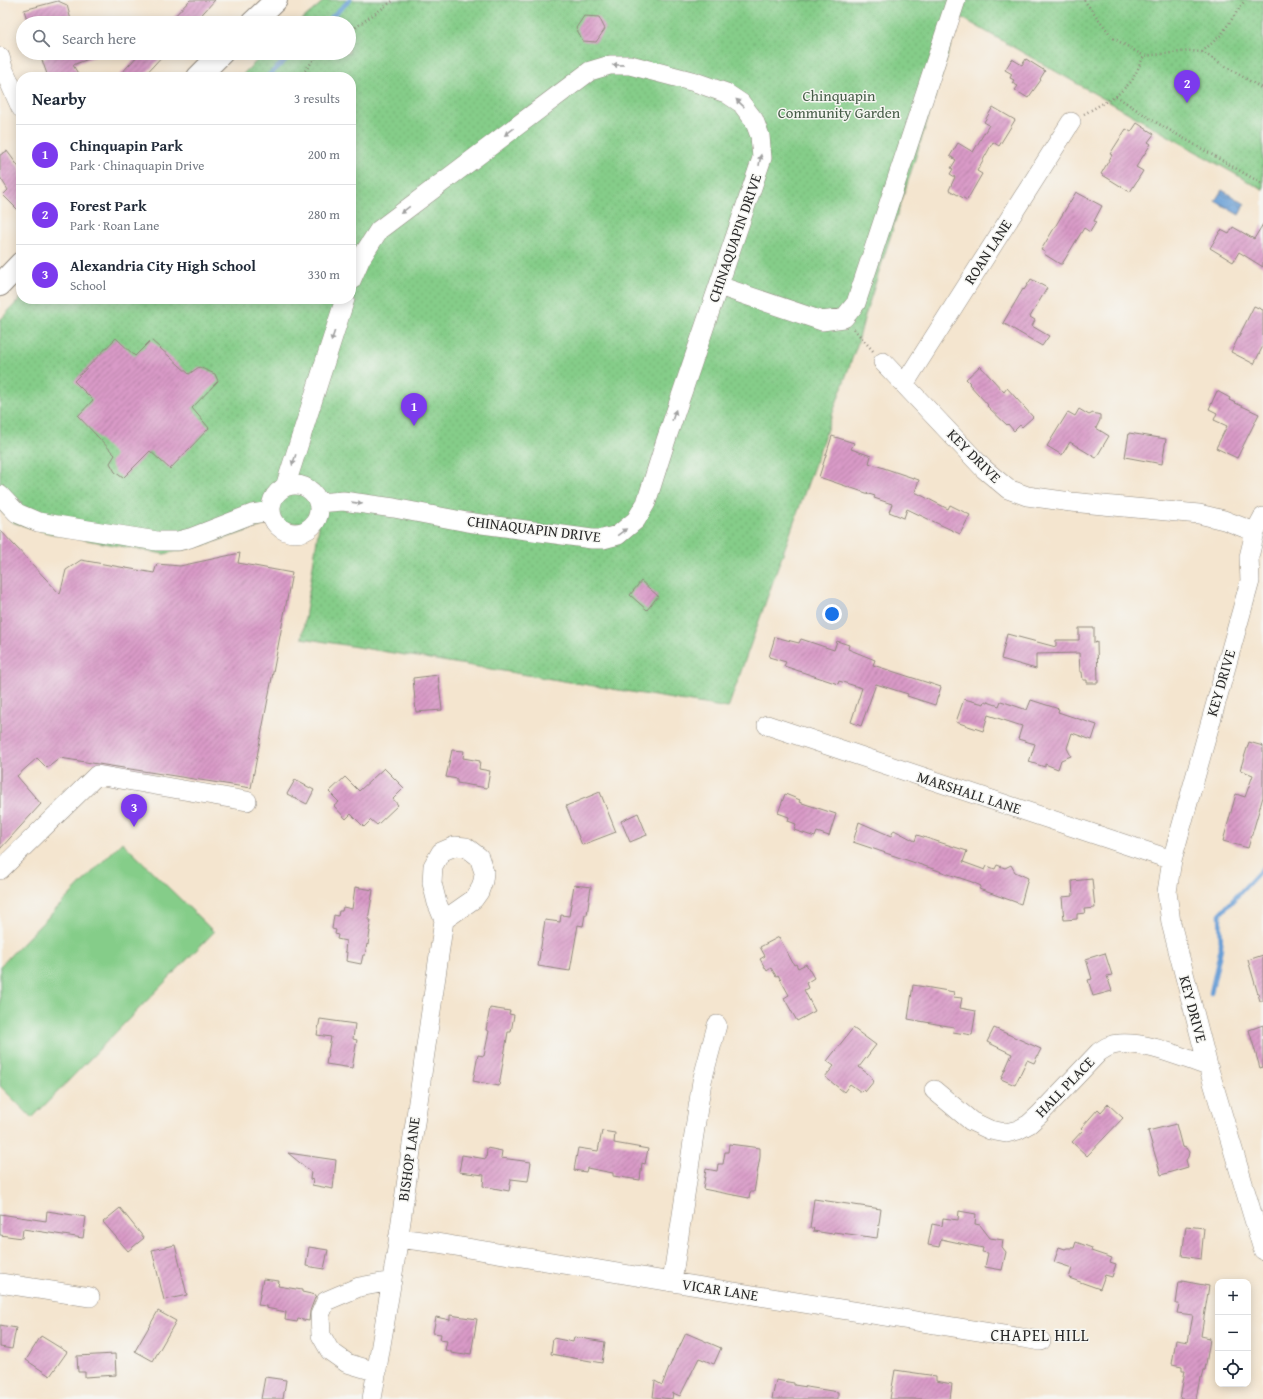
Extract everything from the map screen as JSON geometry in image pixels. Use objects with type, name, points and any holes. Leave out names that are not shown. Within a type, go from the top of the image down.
[{"type":"main road","points":[[259,16],[276,0]]},
{"type":"main road","points":[[203,72],[215,60]]},
{"type":"main road","points":[[0,285],[16,268]]},
{"type":"street","points":[[719,286],[822,320],[844,318],[856,303],[956,0]]},
{"type":"street","points":[[0,58],[16,97]]},
{"type":"street","name":"CHINAQUAPIN DRIVE","points":[[318,503],[343,501],[394,508],[467,522],[578,538],[603,539],[618,535],[636,520],[646,503],[762,158],[760,136],[754,120],[741,103],[726,93],[683,78],[630,65],[610,66],[590,72],[379,230],[360,258],[356,268]]},
{"type":"street","name":"ROAN LANE","points":[[905,383],[1072,122]]},
{"type":"street","points":[[285,486],[343,304]]},
{"type":"street","name":"KEY DRIVE","points":[[883,362],[905,383],[984,469],[1008,489],[1027,496],[1071,502],[1199,514],[1224,520],[1259,524],[1249,557],[1250,581],[1172,860],[1167,892],[1171,923],[1208,1066],[1263,1250]]},
{"type":"street","points":[[300,485],[306,487],[316,497],[318,503],[319,511],[317,518],[306,530],[299,533],[292,533],[278,526],[273,520],[270,511],[274,497],[278,491],[285,486],[300,485]]},
{"type":"street","points":[[0,495],[17,513],[38,522],[157,541],[178,541],[190,538],[252,514],[270,511]]},
{"type":"street","name":"MARSHALL LANE","points":[[766,725],[1172,860]]},
{"type":"street","points":[[0,870],[97,775],[247,800]]},
{"type":"street","name":"BISHOP LANE","points":[[372,1399],[392,1281],[444,920]]},
{"type":"street","points":[[672,1282],[702,1081],[717,1026]]},
{"type":"street","name":"HALL PLACE","points":[[934,1090],[971,1121],[990,1130],[1006,1133],[1018,1130],[1034,1119],[1099,1052],[1107,1047],[1117,1044],[1148,1046],[1208,1066]]},
{"type":"street","name":"VICAR LANE","points":[[398,1238],[437,1243],[1041,1341]]},
{"type":"street","points":[[377,1372],[347,1363],[330,1351],[321,1335],[320,1315],[326,1301],[359,1287],[392,1281]]},
{"type":"street","points":[[0,1283],[90,1297]]},
{"type":"path","points":[[356,27],[394,0]]},
{"type":"path","points":[[1084,0],[1113,38],[1144,56],[1190,51],[1202,52],[1263,89]]},
{"type":"path","points":[[1202,52],[1221,35],[1245,0]]},
{"type":"path","points":[[1072,122],[1116,96],[1132,81],[1144,56]]},
{"type":"path","points":[[304,72],[314,60]]},
{"type":"path","points":[[1116,96],[1152,120],[1263,184]]},
{"type":"path","points":[[844,318],[883,362]]},
{"type":"green space","name":"Chinquapin Community Garden","points":[[325,0],[1263,0],[1263,190],[959,16],[858,342],[728,708],[302,638],[319,526],[277,521],[204,545],[164,554],[49,533],[12,522],[0,510],[0,320],[16,303],[356,304],[356,72],[245,72],[258,60],[356,60],[356,16],[306,16]]},
{"type":"green space","points":[[122,842],[214,932],[32,1118],[0,1086],[0,966]]},
{"type":"water","points":[[1222,190],[1245,204],[1239,215],[1215,201]]},
{"type":"building","points":[[190,0],[215,0],[200,16],[175,16]]},
{"type":"building","points":[[58,1],[67,5],[70,16],[26,16],[24,10]]},
{"type":"building","points":[[584,16],[599,17],[605,29],[596,42],[583,41],[576,28]]},
{"type":"building","points":[[1012,59],[1022,65],[1026,59],[1045,71],[1040,79],[1041,80],[1028,98],[1015,90],[1018,86],[1012,83],[1014,80],[1010,78],[1012,74],[1005,70]]},
{"type":"building","points":[[42,60],[86,60],[73,65],[77,72],[46,72]]},
{"type":"building","points":[[134,60],[159,60],[148,72],[123,72]]},
{"type":"building","points":[[993,107],[1015,120],[999,146],[993,142],[977,171],[982,174],[967,200],[949,190],[955,177],[950,174],[953,169],[951,168],[956,160],[950,156],[958,143],[973,152],[989,125],[984,122]]},
{"type":"building","points":[[1137,123],[1154,134],[1148,142],[1151,144],[1136,167],[1143,171],[1130,192],[1101,174],[1112,155],[1110,154],[1126,129],[1131,132]]},
{"type":"building","points":[[7,151],[16,163],[16,208],[3,195],[8,190],[0,177],[0,155]]},
{"type":"building","points":[[1076,192],[1102,206],[1094,221],[1096,222],[1090,232],[1084,228],[1062,264],[1060,264],[1044,254],[1045,252],[1041,250]]},
{"type":"building","points":[[1263,224],[1263,267],[1239,252],[1233,262],[1210,248],[1221,230],[1229,234],[1233,227],[1254,239]]},
{"type":"building","points":[[1031,279],[1047,288],[1030,317],[1035,320],[1032,326],[1049,336],[1042,346],[1003,323],[1023,289],[1024,290]]},
{"type":"building","points":[[1254,306],[1263,310],[1263,346],[1254,364],[1231,352]]},
{"type":"building","points":[[116,338],[135,356],[151,340],[189,374],[199,367],[215,374],[218,381],[192,408],[209,428],[170,469],[150,451],[123,478],[115,472],[110,463],[115,455],[78,416],[93,400],[74,381]]},
{"type":"building","points":[[980,366],[1004,392],[1007,388],[1033,417],[1022,427],[1020,425],[1014,431],[987,406],[988,405],[969,384],[970,383],[966,379]]},
{"type":"building","points":[[1217,391],[1230,398],[1229,400],[1259,414],[1237,458],[1216,448],[1227,426],[1214,420],[1217,413],[1209,409]]},
{"type":"building","points":[[1079,409],[1089,415],[1093,413],[1100,415],[1100,420],[1096,428],[1109,436],[1096,458],[1070,442],[1062,455],[1047,446],[1068,412],[1075,416]]},
{"type":"building","points":[[1129,433],[1166,439],[1162,464],[1125,457]]},
{"type":"building","points":[[832,436],[854,443],[851,449],[871,456],[869,463],[919,480],[915,492],[948,509],[950,505],[970,515],[960,534],[907,509],[904,518],[889,512],[892,504],[874,498],[875,496],[819,477]]},
{"type":"building","points":[[0,530],[60,594],[66,570],[81,560],[154,573],[157,564],[180,566],[240,553],[238,563],[292,573],[251,788],[60,758],[47,768],[37,758],[17,776],[41,804],[0,849]]},
{"type":"building","points":[[641,581],[658,596],[647,610],[630,595]]},
{"type":"building","points":[[1079,628],[1094,628],[1094,643],[1097,642],[1098,683],[1087,683],[1087,680],[1083,680],[1082,672],[1080,672],[1079,653],[1036,654],[1036,669],[1001,659],[1007,634],[1056,647],[1056,640],[1079,640]]},
{"type":"building","points":[[775,637],[799,643],[801,639],[834,650],[837,641],[849,645],[848,649],[875,660],[873,665],[941,687],[935,705],[907,696],[908,694],[876,684],[861,726],[851,722],[862,688],[839,681],[838,684],[784,666],[786,662],[769,657]]},
{"type":"building","points":[[438,675],[442,710],[416,712],[413,678]]},
{"type":"building","points":[[964,699],[984,704],[985,701],[999,706],[1001,701],[1027,710],[1031,700],[1059,709],[1058,712],[1097,725],[1092,740],[1072,733],[1067,748],[1071,756],[1061,760],[1058,769],[1045,764],[1045,767],[1029,762],[1035,744],[1018,739],[1022,726],[988,715],[983,731],[956,722]]},
{"type":"building","points":[[1249,742],[1263,746],[1263,797],[1248,848],[1223,841],[1236,794],[1245,797],[1253,775],[1240,770]]},
{"type":"building","points":[[452,750],[464,751],[463,758],[480,761],[479,769],[490,771],[487,788],[457,783],[457,779],[446,777]]},
{"type":"building","points":[[384,768],[404,788],[393,799],[398,805],[377,825],[371,820],[364,827],[351,814],[346,819],[334,806],[339,802],[329,792],[345,777],[359,791]]},
{"type":"building","points":[[295,780],[314,790],[307,804],[287,794]]},
{"type":"building","points":[[600,792],[616,832],[582,845],[566,806]]},
{"type":"building","points":[[785,794],[800,800],[799,802],[836,814],[829,836],[817,832],[815,837],[794,830],[796,824],[788,821],[789,817],[778,813]]},
{"type":"building","points":[[638,813],[647,835],[630,842],[621,821]]},
{"type":"building","points":[[859,822],[891,836],[894,830],[915,841],[917,835],[967,851],[963,862],[985,870],[987,866],[995,869],[997,865],[1005,868],[1011,865],[1015,872],[1028,878],[1021,904],[979,889],[981,886],[972,882],[853,842]]},
{"type":"building","points":[[1092,879],[1095,908],[1084,909],[1085,913],[1077,914],[1077,919],[1064,920],[1062,897],[1073,896],[1072,881]]},
{"type":"building","points":[[574,885],[591,887],[587,915],[585,915],[583,926],[578,925],[570,971],[538,966],[545,920],[560,922],[561,915],[569,916]]},
{"type":"building","points":[[355,887],[373,890],[368,920],[371,920],[368,945],[367,944],[365,955],[363,955],[361,964],[346,961],[346,941],[337,939],[338,935],[335,934],[336,930],[332,929],[334,915],[338,916],[339,911],[342,911],[343,907],[352,909]]},
{"type":"building","points":[[779,937],[794,965],[796,964],[798,968],[806,964],[814,978],[806,983],[808,988],[804,990],[815,1011],[797,1021],[784,998],[789,995],[778,975],[776,976],[771,968],[767,971],[760,959],[765,956],[760,947]]},
{"type":"building","points":[[1105,953],[1112,975],[1107,976],[1112,991],[1093,996],[1088,980],[1092,979],[1086,959]]},
{"type":"building","points":[[1263,955],[1263,1001],[1260,1001],[1248,960]]},
{"type":"building","points":[[913,985],[954,992],[953,997],[962,998],[960,1008],[976,1011],[972,1035],[953,1032],[954,1027],[908,1019]]},
{"type":"building","points":[[490,1008],[510,1011],[509,1014],[514,1015],[511,1032],[508,1032],[499,1086],[473,1081],[478,1055],[484,1056],[489,1031],[486,1030]]},
{"type":"building","points":[[320,1019],[355,1024],[353,1039],[357,1040],[352,1068],[326,1064],[331,1037],[317,1035]]},
{"type":"building","points":[[1263,1025],[1263,1067],[1260,1068],[1249,1030]]},
{"type":"building","points":[[853,1028],[876,1045],[859,1067],[872,1077],[871,1079],[874,1081],[865,1092],[863,1090],[861,1092],[850,1084],[844,1092],[825,1077],[834,1066],[827,1061]]},
{"type":"building","points":[[994,1028],[1041,1049],[1034,1063],[1027,1060],[1015,1085],[1001,1079],[1012,1054],[987,1042]]},
{"type":"building","points":[[1108,1104],[1123,1118],[1087,1156],[1072,1142],[1083,1130],[1081,1128],[1098,1109],[1101,1112]]},
{"type":"building","points":[[1176,1124],[1182,1147],[1186,1148],[1189,1152],[1186,1160],[1188,1167],[1161,1175],[1148,1131]]},
{"type":"building","points":[[602,1131],[615,1133],[614,1143],[648,1149],[645,1164],[642,1163],[640,1180],[613,1176],[613,1173],[587,1168],[586,1172],[574,1170],[578,1148],[598,1151]]},
{"type":"building","points":[[729,1144],[760,1148],[760,1157],[754,1192],[750,1192],[749,1198],[703,1189],[706,1169],[717,1171],[718,1164],[723,1164],[725,1152],[728,1152]]},
{"type":"building","points":[[487,1148],[502,1151],[501,1158],[531,1162],[528,1181],[511,1179],[509,1191],[483,1186],[484,1175],[459,1172],[462,1155],[486,1159]]},
{"type":"building","points":[[288,1153],[336,1160],[333,1189],[312,1185],[313,1180],[310,1179],[311,1172]]},
{"type":"building","points":[[814,1199],[881,1209],[877,1238],[834,1232],[833,1234],[813,1231],[814,1228],[810,1228]]},
{"type":"building","points":[[120,1208],[144,1238],[128,1251],[103,1222]]},
{"type":"building","points":[[47,1211],[86,1217],[83,1238],[23,1229],[22,1238],[0,1235],[0,1214],[46,1221]]},
{"type":"building","points":[[959,1211],[976,1214],[975,1224],[980,1225],[990,1238],[1003,1240],[1002,1247],[1006,1252],[1002,1270],[985,1267],[988,1253],[982,1252],[983,1248],[941,1239],[939,1247],[928,1245],[932,1224],[942,1226],[943,1218],[958,1220]]},
{"type":"building","points":[[1186,1226],[1204,1228],[1201,1259],[1182,1256]]},
{"type":"building","points":[[1076,1242],[1092,1248],[1091,1251],[1112,1258],[1110,1262],[1116,1264],[1112,1277],[1105,1275],[1100,1289],[1069,1278],[1072,1268],[1054,1262],[1059,1247],[1065,1249],[1074,1248]]},
{"type":"building","points":[[175,1245],[187,1295],[164,1300],[152,1250]]},
{"type":"building","points":[[309,1247],[328,1250],[324,1269],[306,1266]]},
{"type":"building","points":[[263,1279],[279,1281],[278,1286],[302,1290],[302,1292],[316,1295],[310,1311],[309,1321],[298,1319],[297,1322],[285,1320],[286,1312],[258,1305]]},
{"type":"building","points":[[1182,1281],[1209,1286],[1201,1336],[1210,1338],[1205,1370],[1202,1378],[1200,1378],[1196,1399],[1180,1399],[1185,1370],[1182,1370],[1182,1366],[1172,1364],[1176,1340],[1188,1342],[1193,1315],[1177,1313],[1179,1304],[1176,1304],[1179,1282]]},
{"type":"building","points":[[158,1311],[176,1321],[153,1361],[135,1351]]},
{"type":"building","points":[[450,1315],[477,1319],[471,1354],[465,1353],[465,1355],[451,1353],[451,1351],[445,1350],[447,1341],[440,1340],[441,1334],[433,1333],[436,1317],[450,1320]]},
{"type":"building","points":[[0,1325],[16,1328],[12,1349],[0,1347]]},
{"type":"building","points":[[686,1333],[721,1348],[714,1364],[699,1358],[680,1396],[673,1393],[672,1399],[653,1397],[655,1381],[662,1385],[677,1349],[678,1350]]},
{"type":"building","points":[[41,1336],[67,1352],[50,1376],[26,1360]]},
{"type":"building","points":[[574,1337],[605,1342],[602,1363],[551,1354],[553,1338],[573,1342]]},
{"type":"building","points":[[115,1354],[116,1375],[85,1377],[85,1372],[78,1372],[77,1356]]},
{"type":"building","points":[[895,1370],[936,1376],[936,1381],[952,1384],[950,1399],[890,1399]]},
{"type":"building","points":[[265,1377],[286,1380],[283,1399],[261,1399]]},
{"type":"building","points":[[776,1380],[794,1383],[794,1385],[838,1392],[838,1399],[772,1399]]},
{"type":"waterway","points":[[333,16],[350,0]]},
{"type":"waterway","points":[[272,72],[285,60]]},
{"type":"waterway","points":[[1211,993],[1221,948],[1220,914],[1263,868]]},
{"type":"place","name":"Forest Park","points":[[1187,103]]},
{"type":"place","name":"Chinquapin Park","points":[[414,426]]},
{"type":"place","name":"Alexandria City High School","points":[[134,827]]},
{"type":"district","name":"CHAPEL HILL","points":[[1040,1335]]}]
